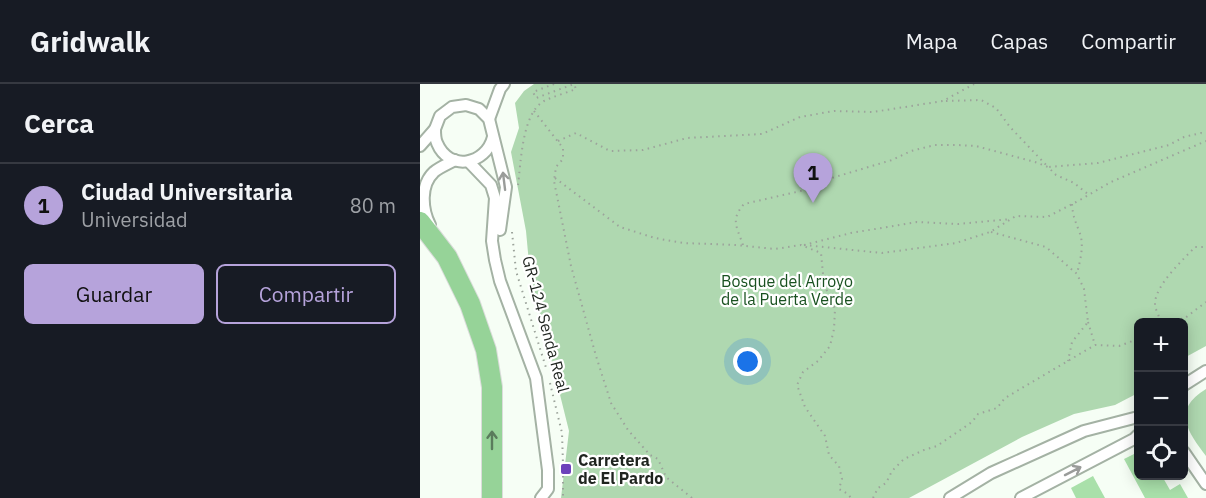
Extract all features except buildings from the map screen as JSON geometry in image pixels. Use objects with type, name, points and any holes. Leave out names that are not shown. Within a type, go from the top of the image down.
[{"type":"highway","points":[[420,222],[447,257],[470,304],[486,350],[492,387],[492,498]]},
{"type":"street","points":[[489,119],[500,88],[504,84]]},
{"type":"street","points":[[420,146],[435,129],[441,116],[452,107],[466,105],[479,109],[489,119],[506,187],[500,232],[500,281]]},
{"type":"street","points":[[435,129],[436,142],[444,153],[455,160],[469,162],[476,160],[488,150],[494,136]]},
{"type":"street","points":[[447,257],[426,216],[423,194],[425,182],[433,172],[455,160]]},
{"type":"street","points":[[469,162],[491,185],[495,198],[492,241],[500,281],[536,378],[548,465],[548,489],[541,498]]},
{"type":"street","points":[[1188,382],[1206,371]]},
{"type":"street","points":[[950,498],[991,473],[1084,431],[1134,418]]},
{"type":"street","points":[[1021,498],[1134,439]]},
{"type":"street","points":[[1188,458],[1206,484]]},
{"type":"path","points":[[517,192],[525,131],[534,111],[543,102],[576,89],[574,84],[536,98],[533,92],[555,84]]},
{"type":"path","points":[[943,101],[974,84]]},
{"type":"path","points":[[558,141],[576,133],[610,151],[643,150],[687,138],[762,134],[800,117],[834,111],[873,112],[943,101],[981,100],[996,108],[1056,176],[1074,183],[1089,195]]},
{"type":"path","points":[[534,111],[563,148],[563,159],[556,167],[555,178],[571,267],[611,403],[628,430],[650,455],[658,459],[666,477],[692,498]]},
{"type":"path","points":[[743,245],[734,223],[737,212],[744,204],[818,187],[825,180],[935,145],[976,146],[1048,167],[1098,163],[1169,146],[1184,137],[1201,133],[1206,135]]},
{"type":"path","points":[[801,245],[882,253],[956,243],[990,232],[1017,216],[1047,216],[1111,182],[1206,141]]},
{"type":"path","points":[[555,178],[620,228],[683,243],[743,245],[775,249],[917,222],[958,224],[1012,219]]},
{"type":"path","points":[[1072,204],[1073,221],[1080,233],[1082,252],[1077,274]]},
{"type":"path","name":"GR-124 Senda Real","points":[[514,223],[512,233],[516,271],[547,368],[562,434],[563,498]]},
{"type":"path","points":[[990,232],[1046,247],[1077,274],[1084,289],[1088,322],[1095,345]]},
{"type":"path","points":[[801,245],[821,254],[824,284],[835,309],[830,346],[818,361],[804,372],[798,385],[805,407],[825,436],[829,455],[839,466],[842,479],[839,489],[851,498]]},
{"type":"path","points":[[1159,318],[1155,306],[1157,291],[1195,247],[1206,247]]},
{"type":"path","points":[[1185,318],[1206,302]]},
{"type":"path","points":[[1068,361],[1072,342],[1088,322]]},
{"type":"path","points":[[873,498],[878,488],[886,483],[892,471],[904,459],[936,447],[972,422],[978,414],[997,408],[1005,398],[1095,345],[1119,346],[1134,340]]},
{"type":"path","points":[[548,465],[562,464]]},
{"type":"green space","name":"Bosque del Arroyo de la Puerta Verde","points":[[534,84],[1206,84],[1206,346],[1188,356],[1188,318],[1134,318],[1134,395],[1115,405],[1074,414],[1022,437],[909,498],[561,498],[569,431],[530,274],[526,231],[511,152],[519,128],[515,103],[524,91]]},
{"type":"green space","points":[[1206,389],[1206,456],[1188,427],[1188,408],[1195,397]]},
{"type":"place","name":"Ciudad Universitaria","points":[[813,203]]},
{"type":"place","name":"Carretera de El Pardo","points":[[566,469]]}]
